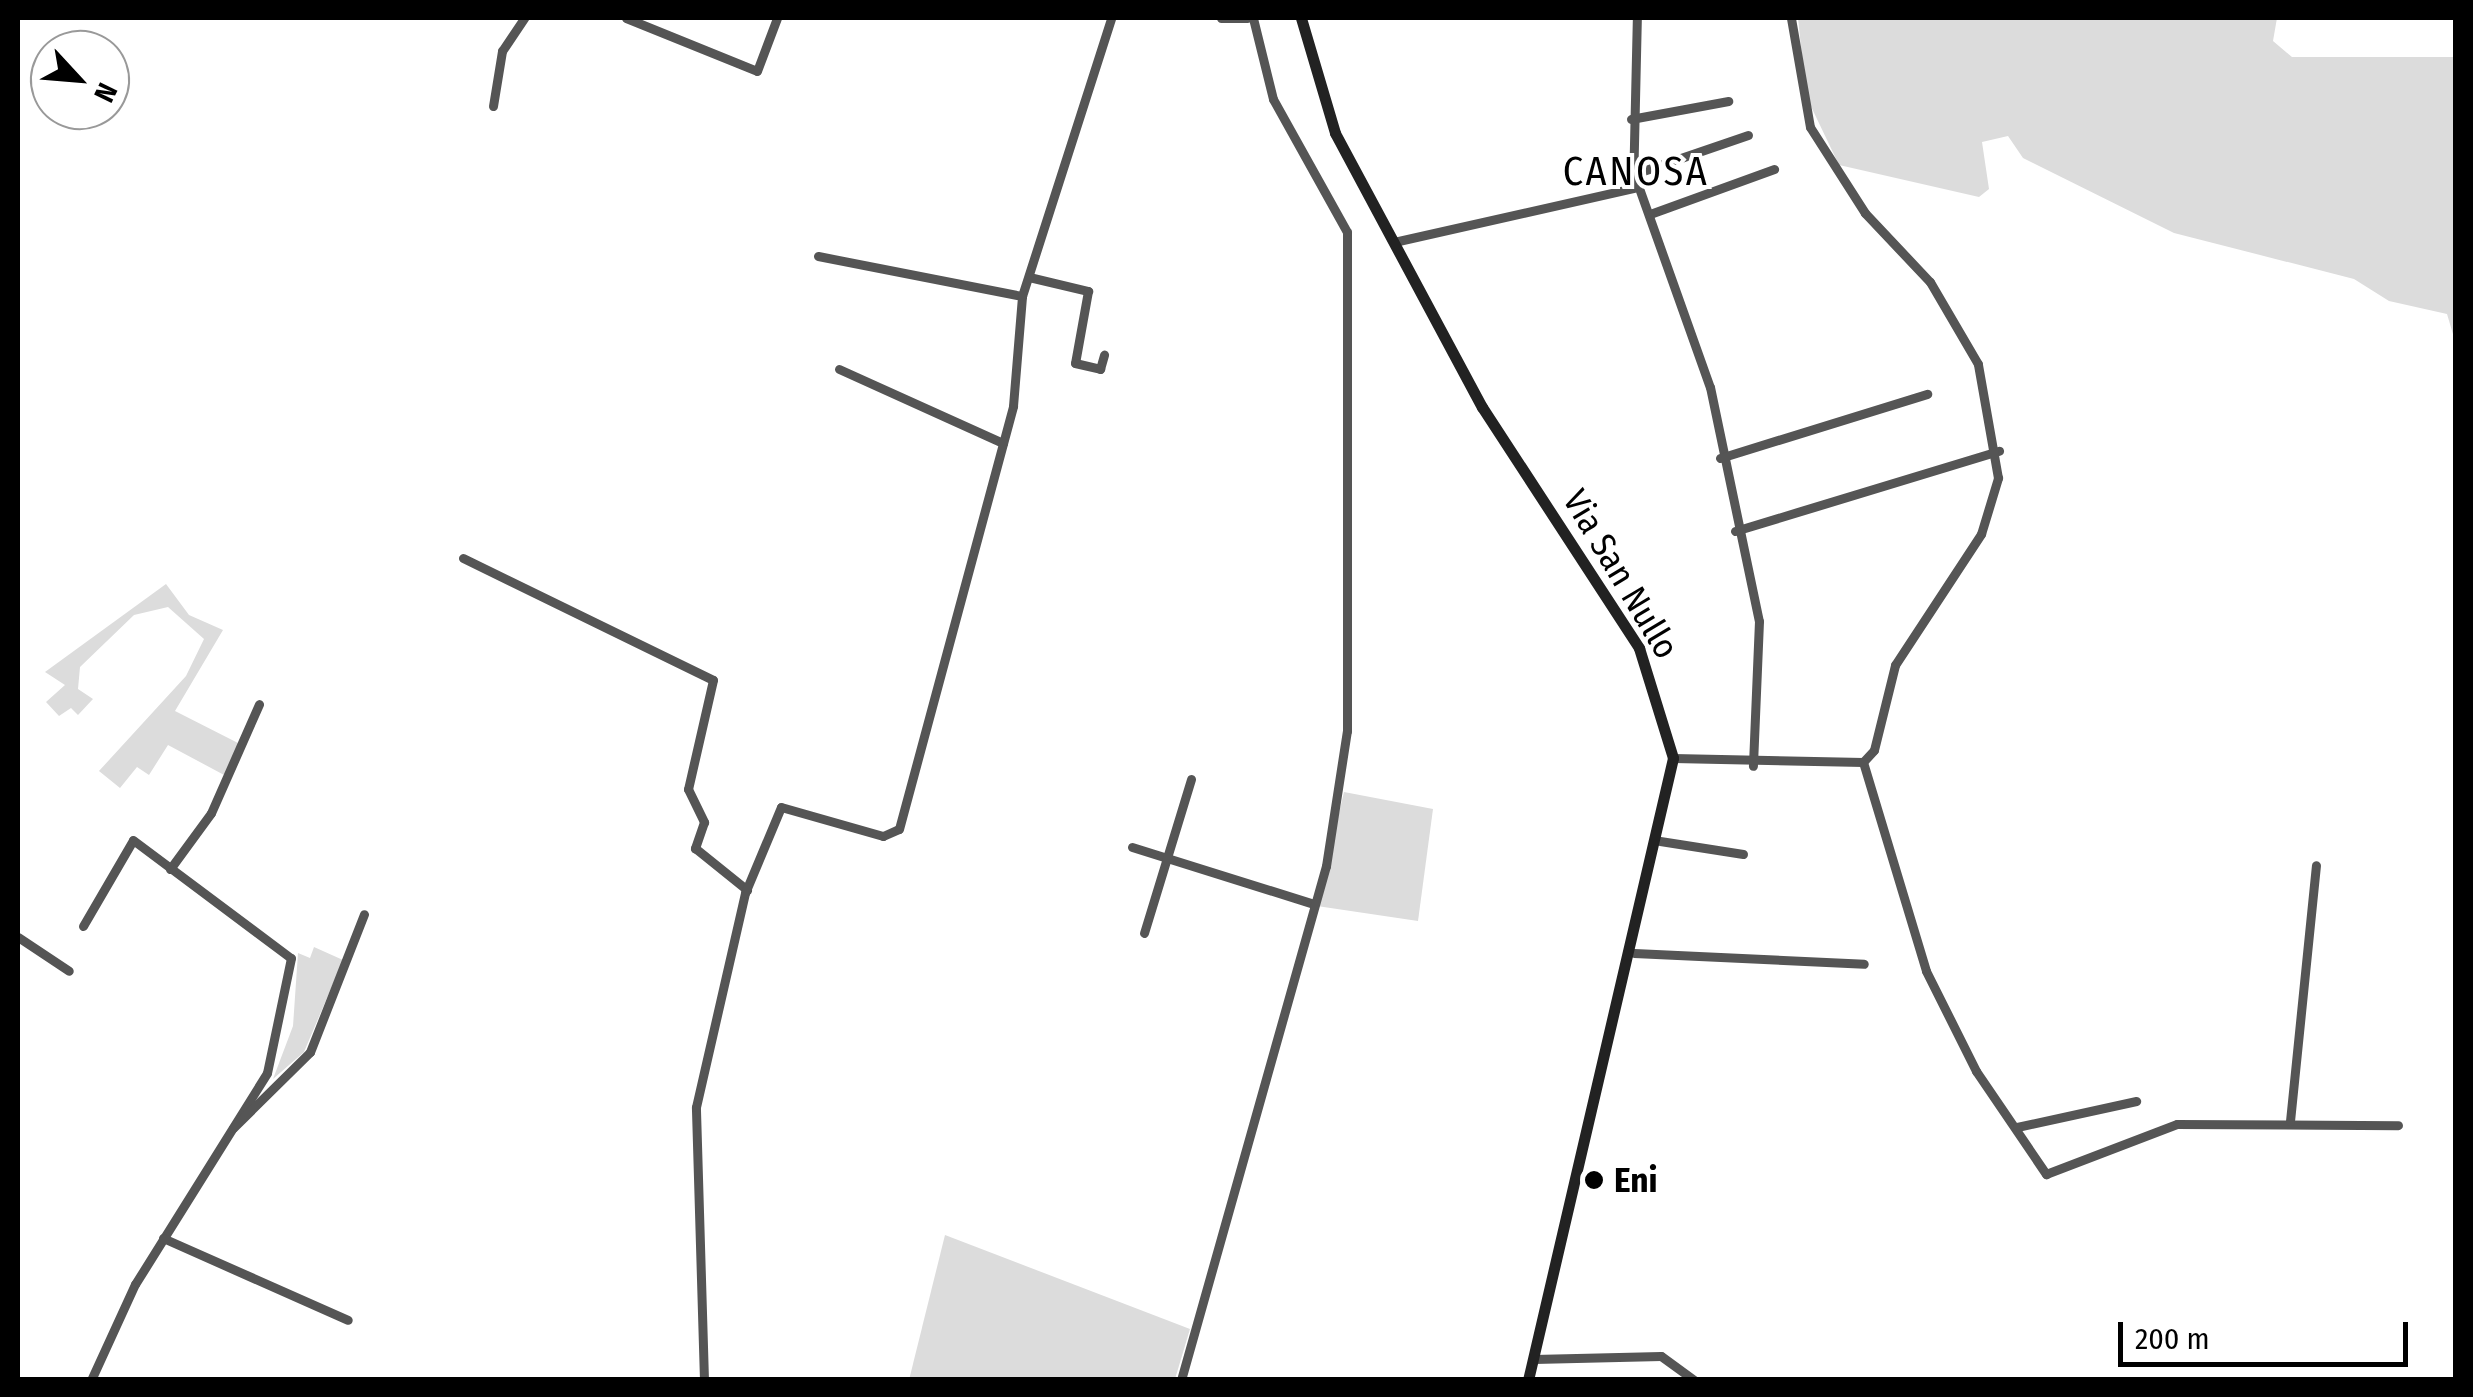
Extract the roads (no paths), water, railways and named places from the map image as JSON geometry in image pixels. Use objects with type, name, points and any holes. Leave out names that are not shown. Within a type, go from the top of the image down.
[{"type":"street","points":[[492,106],[502,51],[524,18]]},
{"type":"street","points":[[626,18],[757,71],[777,18]]},
{"type":"street","points":[[704,1380],[696,1108],[746,890],[781,807],[883,836],[899,828],[1003,442],[1022,296],[1111,18]]},
{"type":"street","points":[[1180,1380],[1314,904],[1348,731],[1347,232],[1272,98],[1250,18],[1221,18]]},
{"type":"street","name":"Via San Nullo","points":[[1302,18],[1319,94],[1482,407],[1640,648],[1673,758],[1660,841],[1528,1380]]},
{"type":"street","points":[[1637,18],[1630,119],[1634,174],[1710,386],[1735,531],[1759,620],[1753,766]]},
{"type":"street","points":[[1792,18],[1810,127],[1865,212],[1952,316],[1978,364],[1999,451],[1981,534],[1902,651],[1863,762],[1926,971],[2046,1174],[2177,1124],[2398,1124]]},
{"type":"street","points":[[1630,119],[1728,102]]},
{"type":"street","points":[[1634,174],[1748,136]]},
{"type":"street","points":[[1650,214],[1774,169]]},
{"type":"street","points":[[1394,242],[1629,190],[1634,174]]},
{"type":"street","points":[[818,256],[1022,296]]},
{"type":"street","points":[[1028,277],[1088,291],[1075,364],[1100,370],[1104,355]]},
{"type":"street","points":[[839,369],[1003,442]]},
{"type":"street","points":[[1720,458],[1926,394]]},
{"type":"street","points":[[1735,531],[1999,451]]},
{"type":"street","points":[[463,558],[713,680],[688,788],[704,822],[695,848],[746,890]]},
{"type":"street","points":[[170,869],[211,813],[259,704]]},
{"type":"street","points":[[1673,758],[1753,766],[1863,762]]},
{"type":"street","points":[[1144,933],[1191,778]]},
{"type":"street","points":[[84,926],[133,840],[291,958],[276,1049],[103,1340],[91,1380]]},
{"type":"street","points":[[1660,841],[1743,854]]},
{"type":"street","points":[[1132,847],[1314,904]]},
{"type":"street","points":[[2290,1121],[2316,865]]},
{"type":"street","points":[[230,1130],[310,1052],[364,914]]},
{"type":"street","points":[[18,937],[69,971]]},
{"type":"street","points":[[1634,952],[1864,964]]},
{"type":"street","points":[[2017,1128],[2136,1100]]},
{"type":"street","points":[[162,1238],[348,1320]]},
{"type":"street","points":[[1534,1359],[1661,1356],[1694,1380]]},
{"type":"place","name":"Eni","points":[[1594,1180]]},
{"type":"district","name":"CANOSA","points":[[1636,172]]}]
